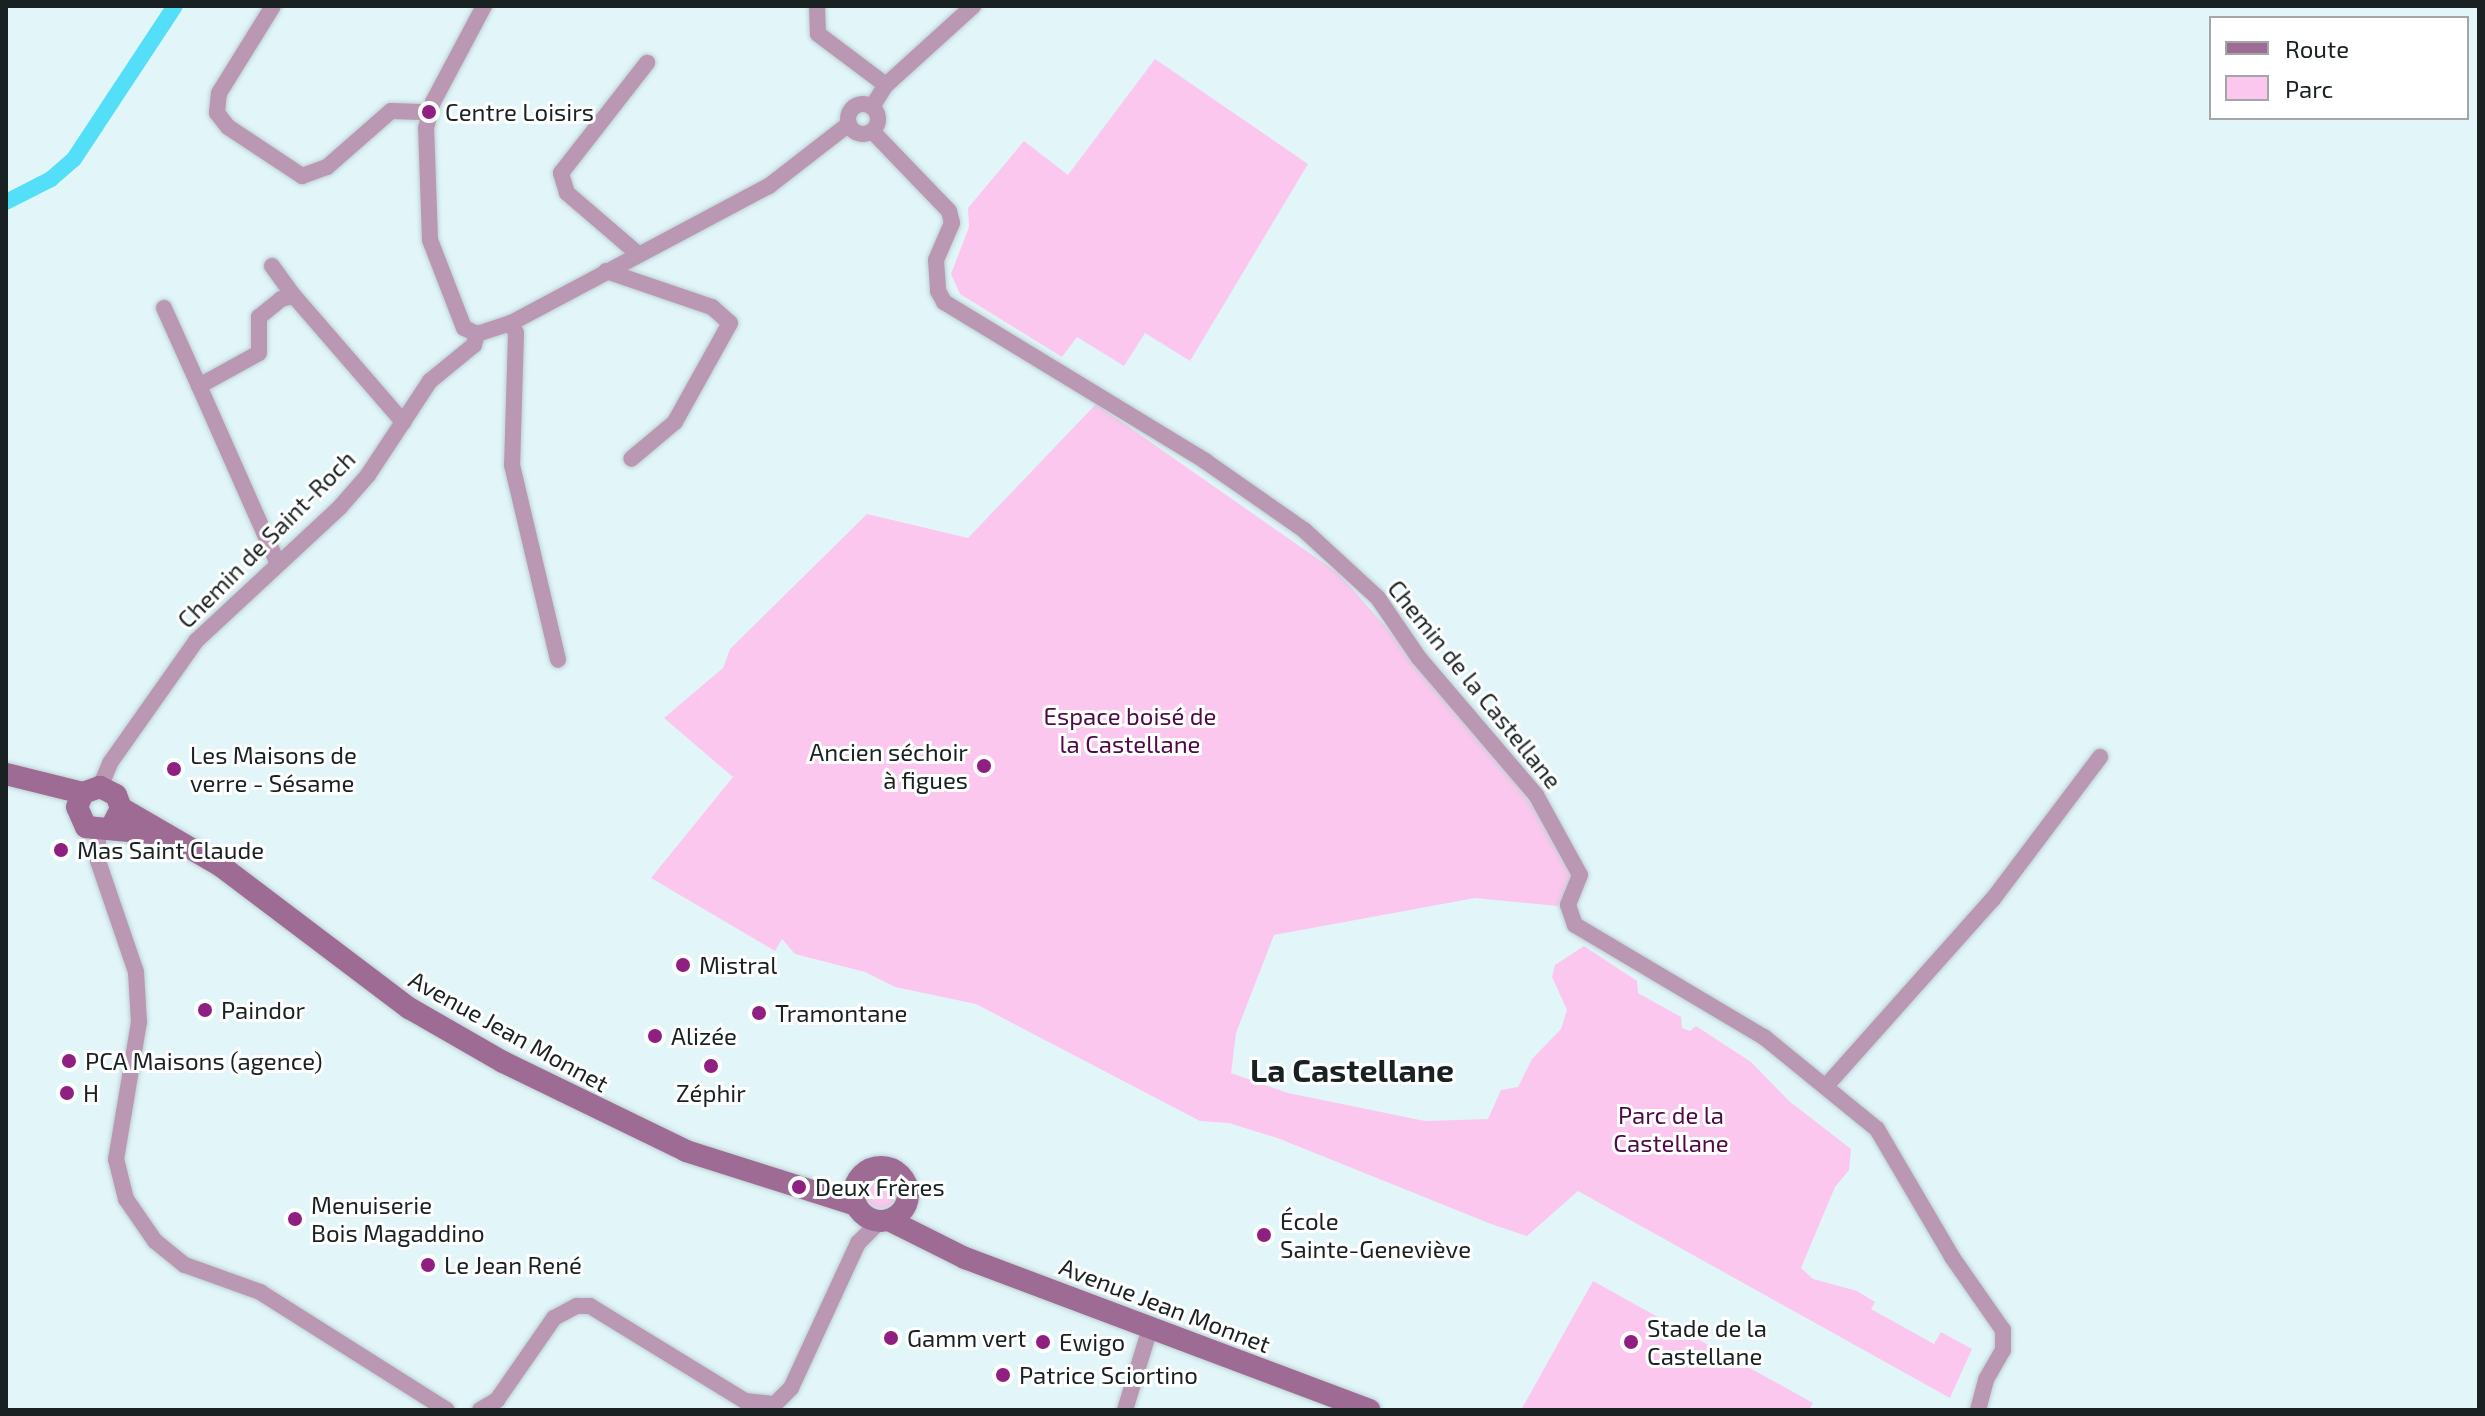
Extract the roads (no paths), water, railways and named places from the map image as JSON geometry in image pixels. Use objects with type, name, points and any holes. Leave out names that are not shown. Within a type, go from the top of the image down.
[{"type":"main road","name":"Avenue Jean Monnet","points":[[6,774],[87,798]]},
{"type":"main road","name":"Avenue Jean Monnet","points":[[6,788],[87,798],[116,795],[110,822]]},
{"type":"main road","name":"Avenue Jean Monnet","points":[[87,798],[86,827],[110,822],[171,839],[233,874],[409,1008],[503,1062],[686,1151],[740,1173],[809,1189],[857,1206]]},
{"type":"main road","points":[[908,1202],[885,1221],[857,1206],[854,1189],[862,1174],[878,1166],[896,1170],[907,1184],[908,1202],[943,1247]]},
{"type":"main road","name":"Avenue Jean Monnet","points":[[809,1189],[862,1174]]},
{"type":"main road","name":"Avenue Jean Monnet","points":[[885,1221],[1150,1328],[1369,1410]]},
{"type":"street","points":[[273,6],[219,93],[217,113],[228,127],[302,176],[327,167],[391,111],[429,112]]},
{"type":"street","points":[[467,338],[430,240],[429,112],[484,6]]},
{"type":"street","points":[[817,6],[818,34],[886,85]]},
{"type":"street","points":[[872,107],[886,85],[973,6]]},
{"type":"street","points":[[638,254],[567,193],[561,173],[647,63]]},
{"type":"street","points":[[856,105],[872,107],[877,122],[872,131],[858,133],[849,124],[856,105]]},
{"type":"street","name":"Chemin de Saint-Roch","points":[[87,798],[196,641],[340,507],[467,338],[511,323],[769,186],[849,124]]},
{"type":"street","name":"Chemin de la Castellane","points":[[872,131],[949,211],[952,223],[936,260],[938,291],[944,302],[1205,461],[1304,530],[1378,598],[1419,658],[1536,795],[1580,875],[1568,905],[1575,925],[1764,1037],[1827,1085],[1877,1129],[1952,1257],[2003,1330],[2003,1350],[1986,1380],[1978,1410]]},
{"type":"street","points":[[272,266],[294,296],[403,422]]},
{"type":"street","points":[[606,271],[712,307],[730,323],[675,422],[631,459]]},
{"type":"street","points":[[199,386],[259,353],[259,317],[281,299],[294,296]]},
{"type":"street","points":[[164,308],[278,564]]},
{"type":"street","points":[[511,323],[516,333],[512,465],[558,660]]},
{"type":"street","points":[[1827,1085],[1993,899],[2100,757]]},
{"type":"street","points":[[110,822],[98,861],[136,972],[139,1022],[116,1159],[126,1199],[155,1241],[185,1265],[260,1292],[447,1410]]},
{"type":"street","points":[[857,1206],[858,1243]]},
{"type":"street","points":[[480,1410],[497,1400],[554,1318],[577,1306],[590,1306],[745,1401],[775,1404],[791,1388],[858,1243],[885,1221]]},
{"type":"street","points":[[1125,1410],[1150,1328]]},
{"type":"waterway","points":[[6,202],[51,179],[74,159],[175,6]]},
{"type":"place","name":"Centre Loisirs","points":[[429,112]]},
{"type":"place","name":"Ancien séchoir à figues","points":[[984,766]]},
{"type":"place","name":"Les Maisons de verre - Sésame","points":[[174,769]]},
{"type":"place","name":"Mas Saint Claude","points":[[61,850]]},
{"type":"place","name":"Mistral","points":[[683,965]]},
{"type":"place","name":"Paindor","points":[[205,1010]]},
{"type":"place","name":"Tramontane","points":[[759,1013]]},
{"type":"place","name":"Alizée","points":[[655,1036]]},
{"type":"place","name":"PCA Maisons (agence)","points":[[69,1061]]},
{"type":"place","name":"Zéphir","points":[[711,1066]]},
{"type":"place","name":"H","points":[[67,1093]]},
{"type":"place","name":"Deux Frères","points":[[799,1187]]},
{"type":"place","name":"Menuiserie Bois Magaddino","points":[[295,1219]]},
{"type":"place","name":"École Sainte-Geneviève","points":[[1264,1235]]},
{"type":"place","name":"Le Jean René","points":[[428,1265]]},
{"type":"place","name":"Gamm vert","points":[[891,1338]]},
{"type":"place","name":"Ewigo","points":[[1043,1342]]},
{"type":"place","name":"Stade de la Castellane","points":[[1631,1342]]},
{"type":"place","name":"Patrice Sciortino","points":[[1003,1375]]},
{"type":"district","name":"La Castellane","points":[[1352,1069]]},
{"type":"park label","name":"Espace boisé de la Castellane","points":[[1130,730]]},
{"type":"park label","name":"Parc de la Castellane","points":[[1671,1129]]}]
